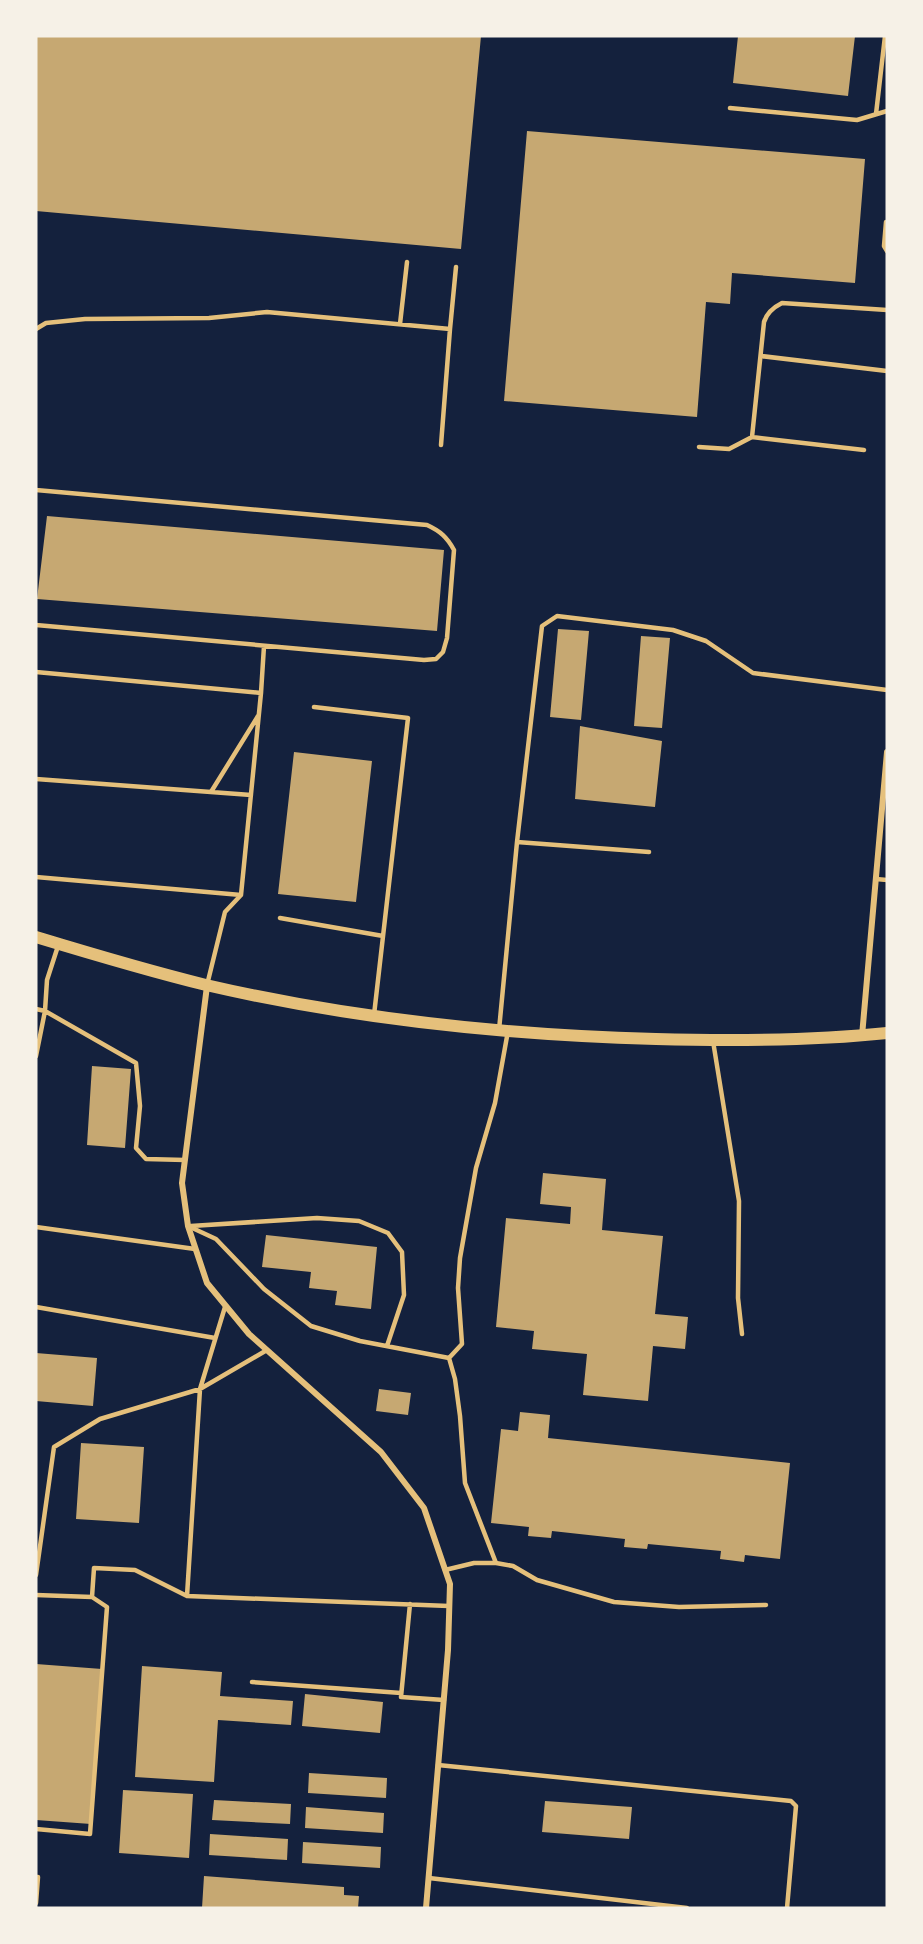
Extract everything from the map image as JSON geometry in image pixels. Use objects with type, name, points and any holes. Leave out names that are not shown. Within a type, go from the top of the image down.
[{"type":"main road","points":[[36,937],[207,985],[307,1005],[446,1026],[562,1036],[712,1041],[862,1036],[887,1033]]},
{"type":"street","points":[[862,1036],[887,752]]},
{"type":"street","points":[[207,985],[182,1183],[188,1226],[207,1283],[249,1334],[381,1452],[424,1508],[450,1584],[448,1650],[426,1908]]},
{"type":"lane","points":[[876,114],[885,36]]},
{"type":"lane","points":[[730,108],[857,120],[887,111]]},
{"type":"lane","points":[[886,222],[884,246],[887,251]]},
{"type":"lane","points":[[400,324],[407,262]]},
{"type":"lane","points":[[441,445],[456,267]]},
{"type":"lane","points":[[752,437],[766,315],[774,307],[783,303],[887,310]]},
{"type":"lane","points":[[36,329],[46,323],[85,319],[209,318],[267,312],[450,328]]},
{"type":"lane","points":[[761,356],[887,370]]},
{"type":"lane","points":[[699,447],[729,449],[752,437],[864,450]]},
{"type":"lane","points":[[36,490],[427,525],[439,531],[454,550],[447,638],[443,652],[436,659],[424,660],[36,625]]},
{"type":"lane","points":[[449,1358],[462,1344],[458,1288],[460,1258],[477,1168],[495,1103],[503,1031],[517,842],[542,626],[557,616],[673,630],[705,641],[753,673],[887,690]]},
{"type":"lane","points":[[207,985],[225,912],[240,895],[264,646]]},
{"type":"lane","points":[[36,672],[261,693]]},
{"type":"lane","points":[[314,706],[408,718],[374,1015]]},
{"type":"lane","points":[[211,792],[259,714]]},
{"type":"lane","points":[[36,778],[251,795]]},
{"type":"lane","points":[[517,842],[649,852]]},
{"type":"lane","points":[[36,877],[240,895]]},
{"type":"lane","points":[[876,879],[887,880]]},
{"type":"lane","points":[[280,918],[383,936]]},
{"type":"lane","points":[[36,1056],[45,1011],[48,980],[59,944]]},
{"type":"lane","points":[[36,1009],[45,1011],[136,1063],[140,1106],[136,1148],[146,1159],[184,1160]]},
{"type":"lane","points":[[712,1041],[739,1201],[738,1298],[742,1334]]},
{"type":"lane","points":[[188,1226],[317,1218],[359,1221],[388,1233],[402,1252],[404,1295],[387,1346]]},
{"type":"lane","points":[[188,1226],[216,1239],[264,1289],[311,1326],[360,1341],[449,1358]]},
{"type":"lane","points":[[36,1227],[195,1249]]},
{"type":"lane","points":[[187,1596],[200,1389],[225,1306]]},
{"type":"lane","points":[[36,1307],[215,1338]]},
{"type":"lane","points":[[36,1575],[54,1447],[100,1419],[200,1389],[267,1350]]},
{"type":"lane","points":[[449,1358],[455,1379],[460,1416],[465,1483],[496,1563]]},
{"type":"lane","points":[[445,1570],[474,1563],[513,1566],[537,1580],[614,1602],[679,1607],[766,1605]]},
{"type":"lane","points":[[92,1598],[94,1568],[135,1570],[187,1596],[449,1606]]},
{"type":"lane","points":[[36,1594],[92,1598],[107,1606],[90,1834],[36,1829]]},
{"type":"lane","points":[[401,1693],[410,1605]]},
{"type":"lane","points":[[252,1682],[401,1693],[401,1696],[444,1700]]},
{"type":"lane","points":[[438,1766],[791,1801],[796,1806],[787,1908]]},
{"type":"lane","points":[[36,1877],[38,1877],[36,1903]]},
{"type":"lane","points":[[429,1878],[687,1908]]},
{"type":"building","points":[[36,36],[481,36],[461,249],[36,211]]},
{"type":"building","points":[[738,36],[855,36],[848,96],[733,83]]},
{"type":"building","points":[[527,131],[865,159],[855,283],[732,273],[730,304],[706,302],[697,417],[504,401]]},
{"type":"building","points":[[47,516],[444,550],[437,631],[37,599]]},
{"type":"building","points":[[558,629],[589,631],[581,720],[550,717]]},
{"type":"building","points":[[641,636],[670,638],[662,728],[634,726]]},
{"type":"building","points":[[580,726],[662,741],[655,807],[575,799]]},
{"type":"building","points":[[294,752],[372,761],[356,902],[278,894]]},
{"type":"building","points":[[92,1066],[131,1069],[125,1148],[87,1145]]},
{"type":"building","points":[[543,1173],[606,1179],[602,1230],[663,1236],[655,1314],[688,1317],[685,1349],[653,1346],[648,1401],[583,1395],[587,1354],[532,1349],[534,1331],[496,1327],[506,1218],[570,1224],[571,1207],[540,1204]]},
{"type":"building","points":[[266,1235],[377,1247],[371,1309],[335,1305],[337,1291],[309,1288],[311,1272],[262,1267]]},
{"type":"building","points":[[36,1353],[97,1358],[93,1406],[36,1401]]},
{"type":"building","points":[[379,1389],[411,1393],[408,1415],[376,1411]]},
{"type":"building","points":[[520,1412],[550,1415],[548,1438],[790,1463],[780,1559],[745,1555],[744,1562],[720,1559],[721,1551],[648,1544],[647,1549],[624,1547],[625,1539],[552,1531],[551,1538],[528,1536],[529,1527],[491,1523],[501,1429],[518,1431]]},
{"type":"building","points":[[81,1443],[144,1447],[139,1523],[76,1519]]},
{"type":"building","points":[[36,1664],[102,1669],[91,1824],[36,1820]]},
{"type":"building","points":[[142,1666],[222,1672],[220,1696],[293,1701],[291,1725],[218,1720],[214,1782],[135,1777]]},
{"type":"building","points":[[305,1694],[383,1702],[380,1733],[302,1726]]},
{"type":"building","points":[[309,1773],[387,1778],[386,1798],[308,1793]]},
{"type":"building","points":[[123,1790],[193,1794],[189,1858],[119,1853]]},
{"type":"building","points":[[214,1800],[291,1804],[290,1824],[212,1820]]},
{"type":"building","points":[[545,1801],[632,1807],[629,1839],[542,1832]]},
{"type":"building","points":[[306,1807],[384,1813],[383,1833],[305,1828]]},
{"type":"building","points":[[210,1834],[288,1839],[287,1860],[209,1855]]},
{"type":"building","points":[[303,1842],[381,1847],[380,1868],[302,1863]]},
{"type":"building","points":[[204,1876],[344,1887],[344,1895],[359,1896],[358,1908],[202,1908]]}]
